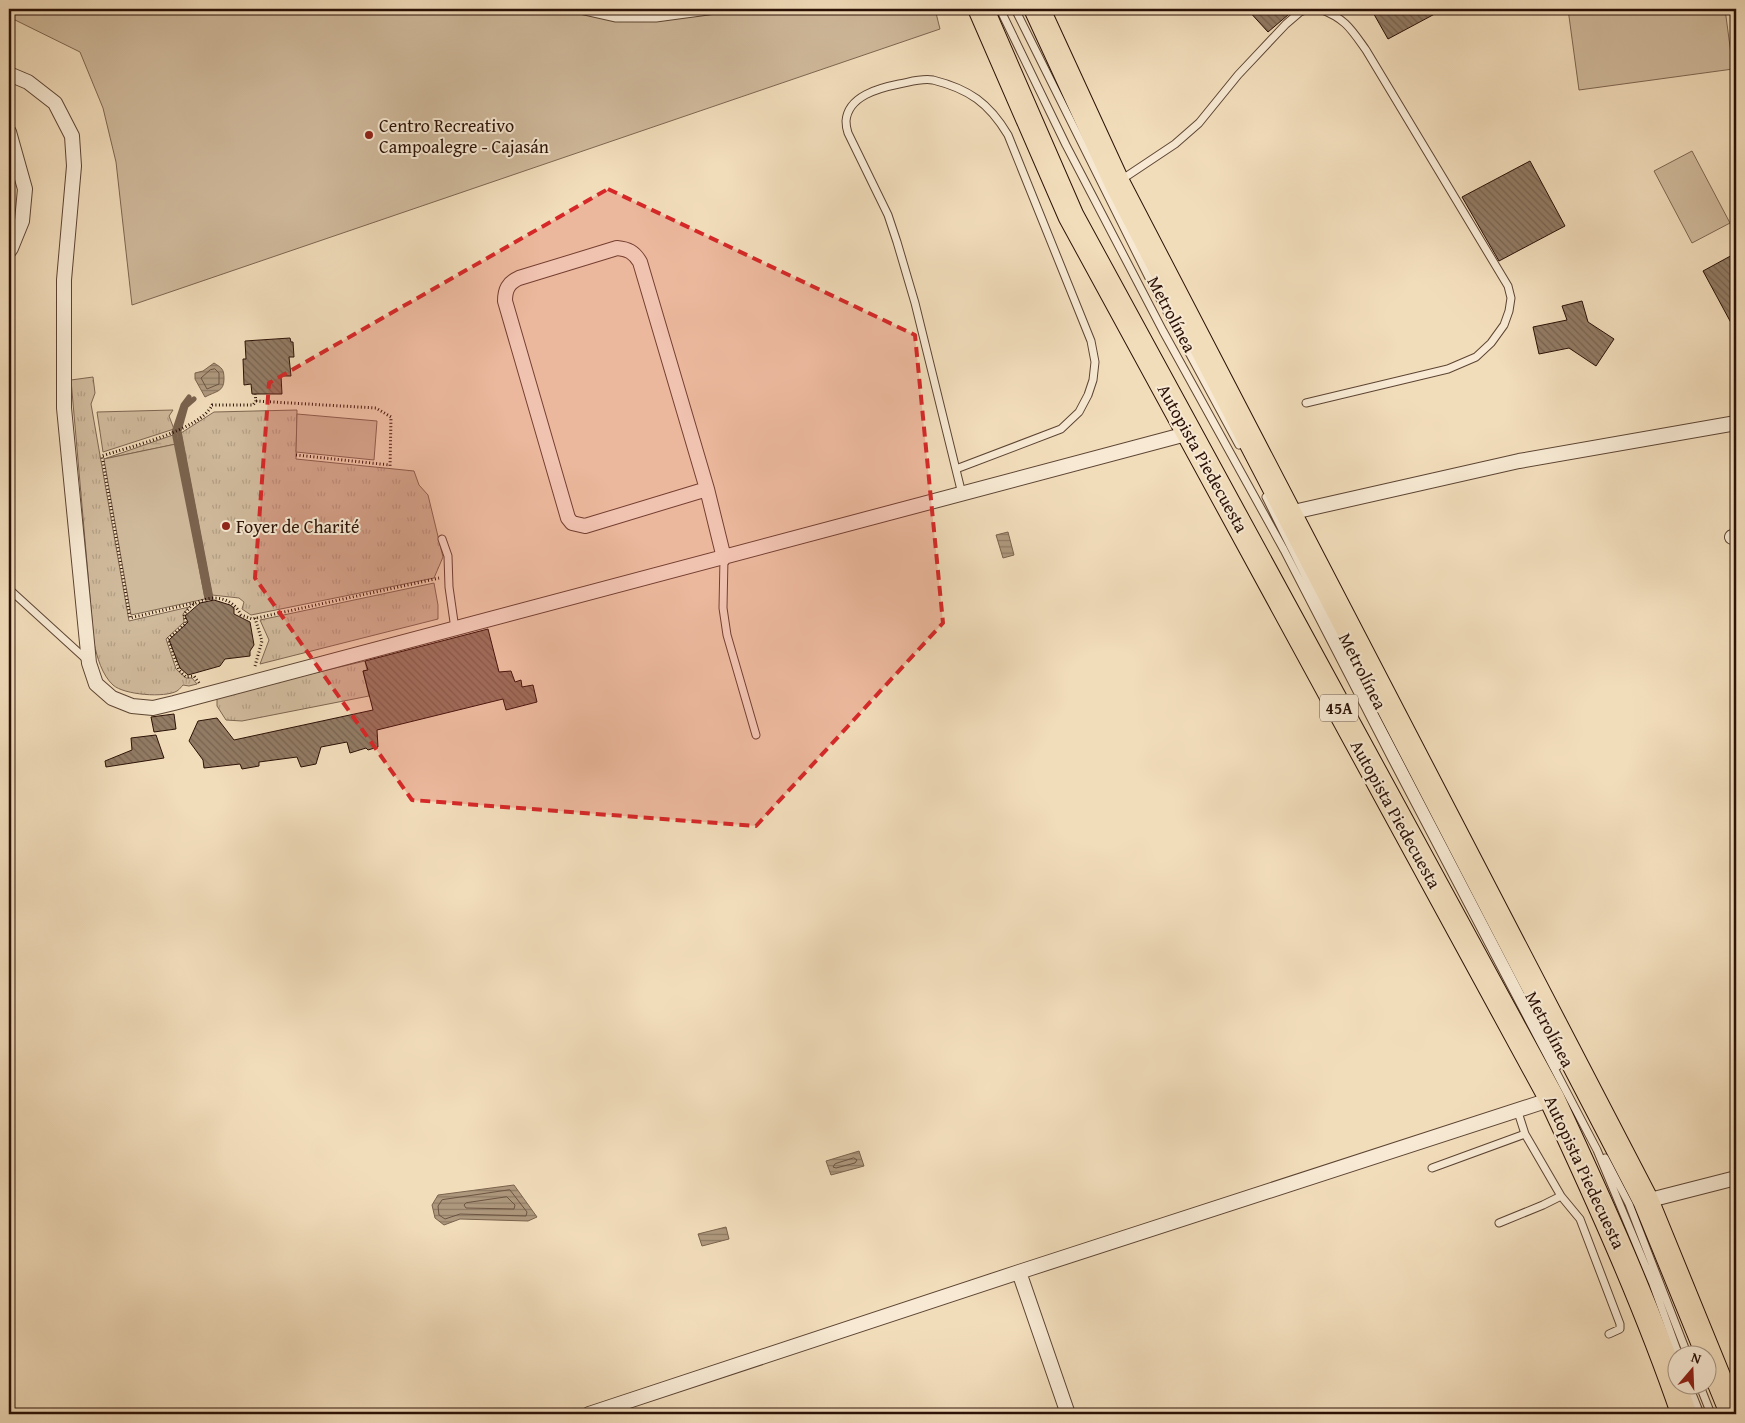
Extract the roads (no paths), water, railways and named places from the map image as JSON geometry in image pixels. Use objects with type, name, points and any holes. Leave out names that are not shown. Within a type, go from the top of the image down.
[{"type":"highway","name":"Autopista Piedecuesta","points":[[981,9],[1071,216],[1552,1099],[1637,1290],[1684,1414]]},
{"type":"highway","name":"Autopista Piedecuesta","points":[[1037,9],[1117,183],[1646,1201],[1733,1414]]},
{"type":"street","points":[[9,74],[28,82],[55,103],[72,136],[74,166],[64,280],[64,408],[90,663],[96,684],[112,698],[132,706],[153,708],[204,696],[1190,433]]},
{"type":"street","points":[[9,132],[24,189],[22,221],[9,251]]},
{"type":"street","points":[[707,489],[585,526],[572,522],[568,518],[506,301],[506,289],[509,284],[519,278],[617,248],[624,248],[636,256],[640,262],[707,489],[724,558]]},
{"type":"street","points":[[1289,513],[1511,463],[1736,423]]},
{"type":"street","points":[[589,1414],[1552,1099]]},
{"type":"street","points":[[1646,1201],[1736,1178]]},
{"type":"street","points":[[1019,1272],[1068,1414]]},
{"type":"lane","points":[[576,9],[616,18],[656,18],[723,9]]},
{"type":"lane","name":"Metrolínea","points":[[1000,9],[1066,145],[1149,304],[1284,550],[1399,774],[1597,1150],[1653,1284],[1675,1346]]},
{"type":"lane","name":"Metrolínea","points":[[1015,9],[1152,284],[1244,454]]},
{"type":"lane","points":[[1117,183],[1175,144],[1198,123],[1238,75],[1272,39],[1300,12],[1307,9]]},
{"type":"lane","points":[[1306,403],[1448,369],[1476,357],[1491,343],[1504,325],[1511,298],[1508,286],[1366,50],[1345,21],[1335,14],[1320,9]]},
{"type":"lane","points":[[956,468],[1061,429],[1079,412],[1088,395],[1094,380],[1095,362],[1091,341],[1011,143],[998,118],[976,98],[961,90],[932,80],[922,79],[874,90],[858,100],[850,109],[846,121],[848,133],[888,215],[897,242],[915,303],[962,494]]},
{"type":"lane","name":"Metrolínea","points":[[1262,488],[1371,708],[1629,1204],[1684,1346]]},
{"type":"lane","points":[[442,539],[448,556],[455,629]]},
{"type":"lane","points":[[724,558],[723,608],[727,635],[756,735]]},
{"type":"lane","points":[[9,589],[90,663]]},
{"type":"lane","points":[[1517,1109],[1525,1134],[1561,1196],[1580,1219],[1620,1324],[1620,1329],[1608,1334]]},
{"type":"lane","points":[[1432,1168],[1525,1134]]},
{"type":"lane","points":[[1499,1223],[1544,1206],[1561,1196]]},
{"type":"lane","points":[[1694,1396],[1700,1414]]},
{"type":"lane","points":[[1704,1396],[1711,1414]]},
{"type":"water","points":[[214,363],[223,371],[224,383],[219,391],[205,397],[195,379],[195,373],[203,371]]},
{"type":"water","points":[[1008,532],[1014,555],[1003,558],[996,535]]},
{"type":"water","points":[[859,1151],[864,1166],[831,1175],[826,1161]]},
{"type":"water","points":[[514,1185],[537,1217],[528,1221],[460,1219],[444,1225],[435,1218],[432,1205],[438,1195]]},
{"type":"water","points":[[726,1227],[729,1239],[702,1246],[698,1234]]},
{"type":"waterway","points":[[189,397],[183,405],[174,432],[207,598]]},
{"type":"waterway","points":[[194,399],[186,406],[179,431],[211,598]]},
{"type":"place","name":"Centro Recreativo Campoalegre - Cajasán","points":[[369,135]]},
{"type":"place","name":"Foyer de Charité","points":[[226,526]]}]
